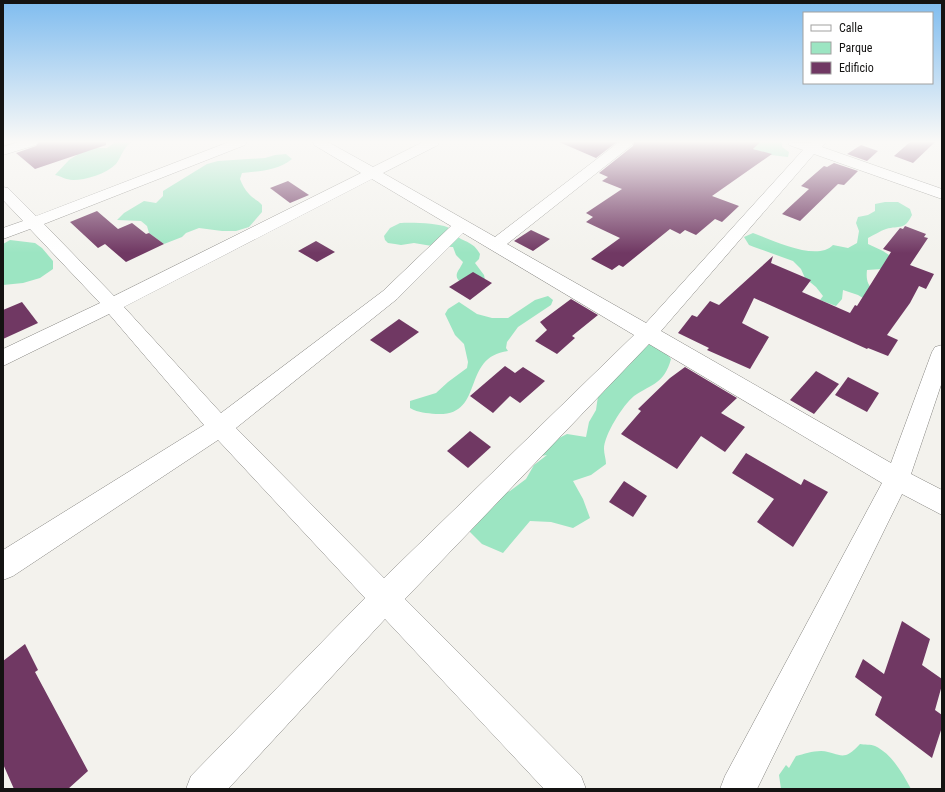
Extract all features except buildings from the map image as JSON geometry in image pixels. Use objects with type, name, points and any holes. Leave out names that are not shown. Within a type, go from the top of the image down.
[{"type":"street","points":[[3,234],[144,179]]},
{"type":"street","points":[[3,358],[112,305],[360,179]]},
{"type":"street","points":[[382,179],[897,479],[942,502]]},
{"type":"street","points":[[495,245],[580,179]]},
{"type":"street","points":[[204,789],[385,598],[647,334],[779,179]]},
{"type":"street","points":[[902,179],[942,194]]},
{"type":"street","points":[[3,191],[112,305],[220,427],[568,789]]},
{"type":"street","points":[[3,566],[220,427],[390,295],[462,225]]},
{"type":"street","points":[[738,789],[897,479],[942,352]]},
{"type":"green space","points":[[183,179],[240,179],[245,189],[262,205],[262,212],[249,227],[236,231],[199,228],[164,244],[149,233],[147,226],[141,221],[117,220],[124,213],[144,201],[156,203],[163,196],[163,191]]},
{"type":"green space","points":[[898,202],[910,209],[912,215],[904,225],[886,229],[868,238],[868,244],[895,259],[882,269],[867,270],[868,282],[870,287],[875,292],[871,303],[858,295],[843,290],[842,299],[836,306],[820,300],[823,296],[816,287],[805,278],[801,269],[793,261],[749,245],[744,237],[753,233],[779,243],[808,251],[825,250],[833,245],[848,248],[857,243],[859,231],[856,223],[858,217],[868,215],[875,211],[875,204]]},
{"type":"green space","points":[[400,223],[431,224],[449,228],[459,238],[476,248],[480,254],[479,259],[475,263],[484,275],[485,280],[463,284],[459,281],[457,278],[457,273],[463,262],[456,255],[453,247],[414,243],[401,245],[388,243],[384,236],[390,228]]},
{"type":"green space","points":[[10,240],[35,243],[42,248],[53,261],[53,269],[40,278],[23,283],[3,285],[3,244]]},
{"type":"green space","points":[[548,296],[553,300],[551,305],[518,327],[507,342],[506,348],[508,351],[493,356],[484,364],[477,374],[468,397],[462,406],[451,412],[436,414],[420,412],[410,408],[410,401],[436,393],[467,368],[468,362],[464,344],[455,335],[445,314],[448,309],[459,302],[477,314],[492,318],[508,318],[535,300]]},
{"type":"green space","points":[[643,342],[661,347],[671,359],[665,374],[657,382],[634,396],[615,421],[605,443],[604,451],[606,464],[591,475],[573,481],[583,499],[590,518],[573,528],[551,522],[530,521],[503,553],[482,544],[467,529],[491,499],[510,491],[526,479],[534,465],[547,455],[541,456],[551,442],[567,434],[586,437],[589,422],[596,410],[598,396]]},
{"type":"green space","points":[[860,744],[873,745],[887,754],[901,771],[911,789],[781,789],[779,775],[786,765],[789,768],[796,756],[821,751],[845,755],[849,754]]}]
